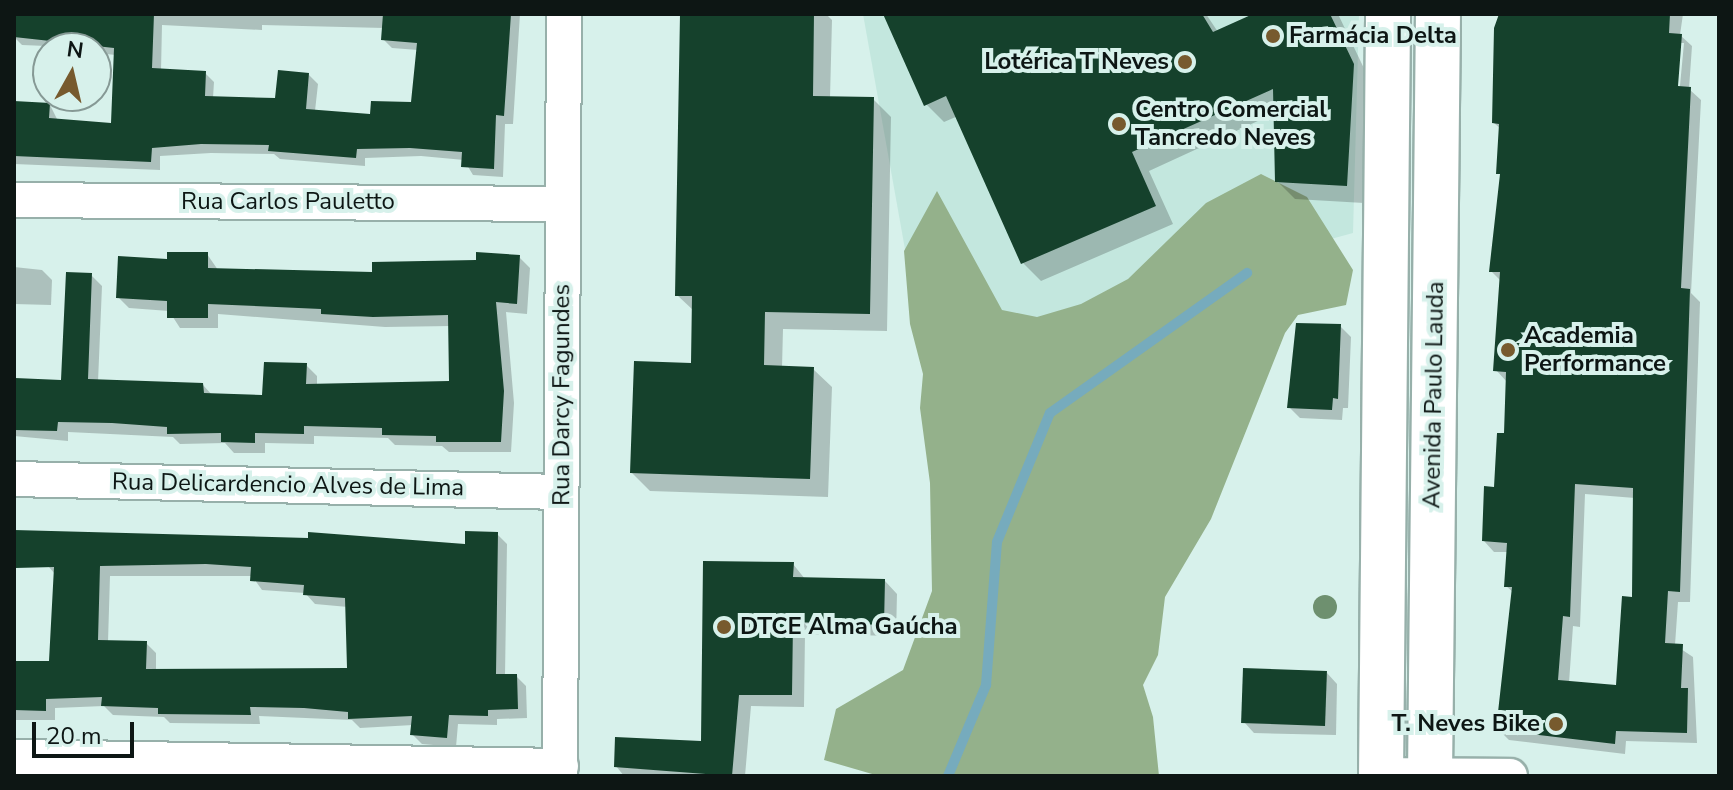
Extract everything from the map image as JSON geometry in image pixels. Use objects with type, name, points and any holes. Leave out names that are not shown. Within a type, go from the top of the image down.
[{"type":"main road","name":"Avenida Paulo Lauda","points":[[1381,775],[1388,14]]},
{"type":"main road","name":"Avenida Paulo Lauda","points":[[1430,776],[1438,14]]},
{"type":"street","name":"Rua Darcy Fagundes","points":[[560,771],[564,14]]},
{"type":"street","name":"Rua Carlos Pauletto","points":[[14,200],[563,204]]},
{"type":"street","name":"Rua Delicardencio Alves de Lima","points":[[14,479],[561,492]]},
{"type":"street","points":[[14,757],[560,771]]},
{"type":"street","points":[[1381,775],[1510,776]]},
{"type":"shaded area","name":"Centro Comercial Tancredo Neves","points":[[863,14],[1359,14],[1353,233],[923,350]]},
{"type":"green space","points":[[1261,174],[1307,197],[1353,270],[1346,305],[1298,315],[1285,333],[1211,519],[1165,597],[1158,655],[1143,685],[1153,717],[1159,776],[879,776],[824,760],[836,709],[903,670],[932,591],[930,483],[920,408],[923,374],[910,324],[904,251],[937,191],[1002,310],[1037,317],[1081,304],[1128,279],[1206,203]]},
{"type":"building","points":[[14,14],[154,14],[152,68],[206,71],[205,96],[275,98],[278,70],[309,73],[306,109],[370,114],[371,101],[411,102],[417,43],[381,40],[383,14],[511,14],[504,116],[496,115],[494,169],[461,167],[462,152],[410,148],[357,149],[356,158],[268,151],[269,145],[201,144],[152,148],[151,162],[14,156],[14,101],[32,102],[32,112],[49,112],[49,118],[111,123],[114,48],[112,32],[32,32],[32,39],[14,37]]},
{"type":"building","points":[[680,14],[814,14],[813,96],[874,97],[870,314],[765,312],[764,365],[814,367],[810,479],[630,473],[634,361],[691,363],[692,296],[675,296]]},
{"type":"building","points":[[883,14],[1202,14],[1213,32],[1253,14],[1330,14],[1354,64],[1347,186],[1275,182],[1273,89],[1132,152],[1156,206],[1021,264],[946,96],[924,106]]},
{"type":"building","points":[[1499,14],[1670,14],[1669,33],[1682,34],[1678,86],[1691,87],[1681,288],[1690,289],[1680,592],[1668,591],[1665,643],[1683,644],[1681,688],[1688,688],[1687,733],[1616,731],[1615,744],[1496,730],[1512,587],[1504,587],[1507,543],[1482,541],[1484,486],[1494,487],[1497,433],[1504,433],[1506,372],[1493,371],[1500,272],[1489,272],[1500,174],[1496,174],[1499,124],[1492,123],[1494,28]],"holes":[[[1575,484],[1633,488],[1632,597],[1622,596],[1616,685],[1558,680],[1563,616],[1570,617]]]},
{"type":"building","points":[[167,252],[208,252],[208,268],[372,272],[372,262],[476,260],[476,252],[520,255],[517,304],[496,302],[504,391],[501,442],[436,442],[436,436],[382,435],[382,428],[304,426],[304,434],[255,433],[255,443],[221,442],[221,433],[167,434],[167,427],[112,423],[58,422],[57,431],[14,430],[15,378],[61,380],[66,272],[92,273],[88,379],[203,383],[204,393],[262,395],[264,362],[307,363],[306,384],[449,381],[448,315],[373,317],[321,314],[321,309],[208,304],[208,318],[167,318],[167,301],[116,298],[118,256],[167,259]]},
{"type":"building","points":[[1296,323],[1341,324],[1338,399],[1333,398],[1332,410],[1287,408]]},
{"type":"building","points":[[14,530],[308,538],[308,532],[465,544],[465,531],[498,532],[496,674],[517,674],[518,709],[488,710],[488,716],[449,715],[447,738],[410,735],[412,716],[348,719],[348,712],[304,708],[250,707],[251,715],[158,714],[158,708],[101,706],[102,697],[46,699],[46,711],[14,710],[14,661],[49,661],[54,567],[15,568]],"holes":[[[206,564],[251,567],[250,581],[304,585],[303,595],[345,598],[347,668],[146,669],[147,641],[98,640],[100,566]]]},
{"type":"building","points":[[703,561],[794,562],[793,577],[885,579],[884,625],[793,622],[792,695],[739,695],[732,776],[614,767],[615,737],[701,741]]},
{"type":"building","points":[[1243,668],[1327,671],[1325,726],[1241,723]]},
{"type":"waterway","points":[[948,776],[986,685],[997,542],[1050,413],[1247,273]]},
{"type":"place","name":"Farmácia Delta","points":[[1273,36]]},
{"type":"place","name":"Lotérica T Neves","points":[[1185,62]]},
{"type":"place","name":"Centro Comercial Tancredo Neves","points":[[1119,124]]},
{"type":"place","name":"Academia Performance","points":[[1508,350]]},
{"type":"place","name":"DTCE Alma Gaúcha","points":[[724,627]]},
{"type":"place","name":"T. Neves Bike","points":[[1556,724]]}]
